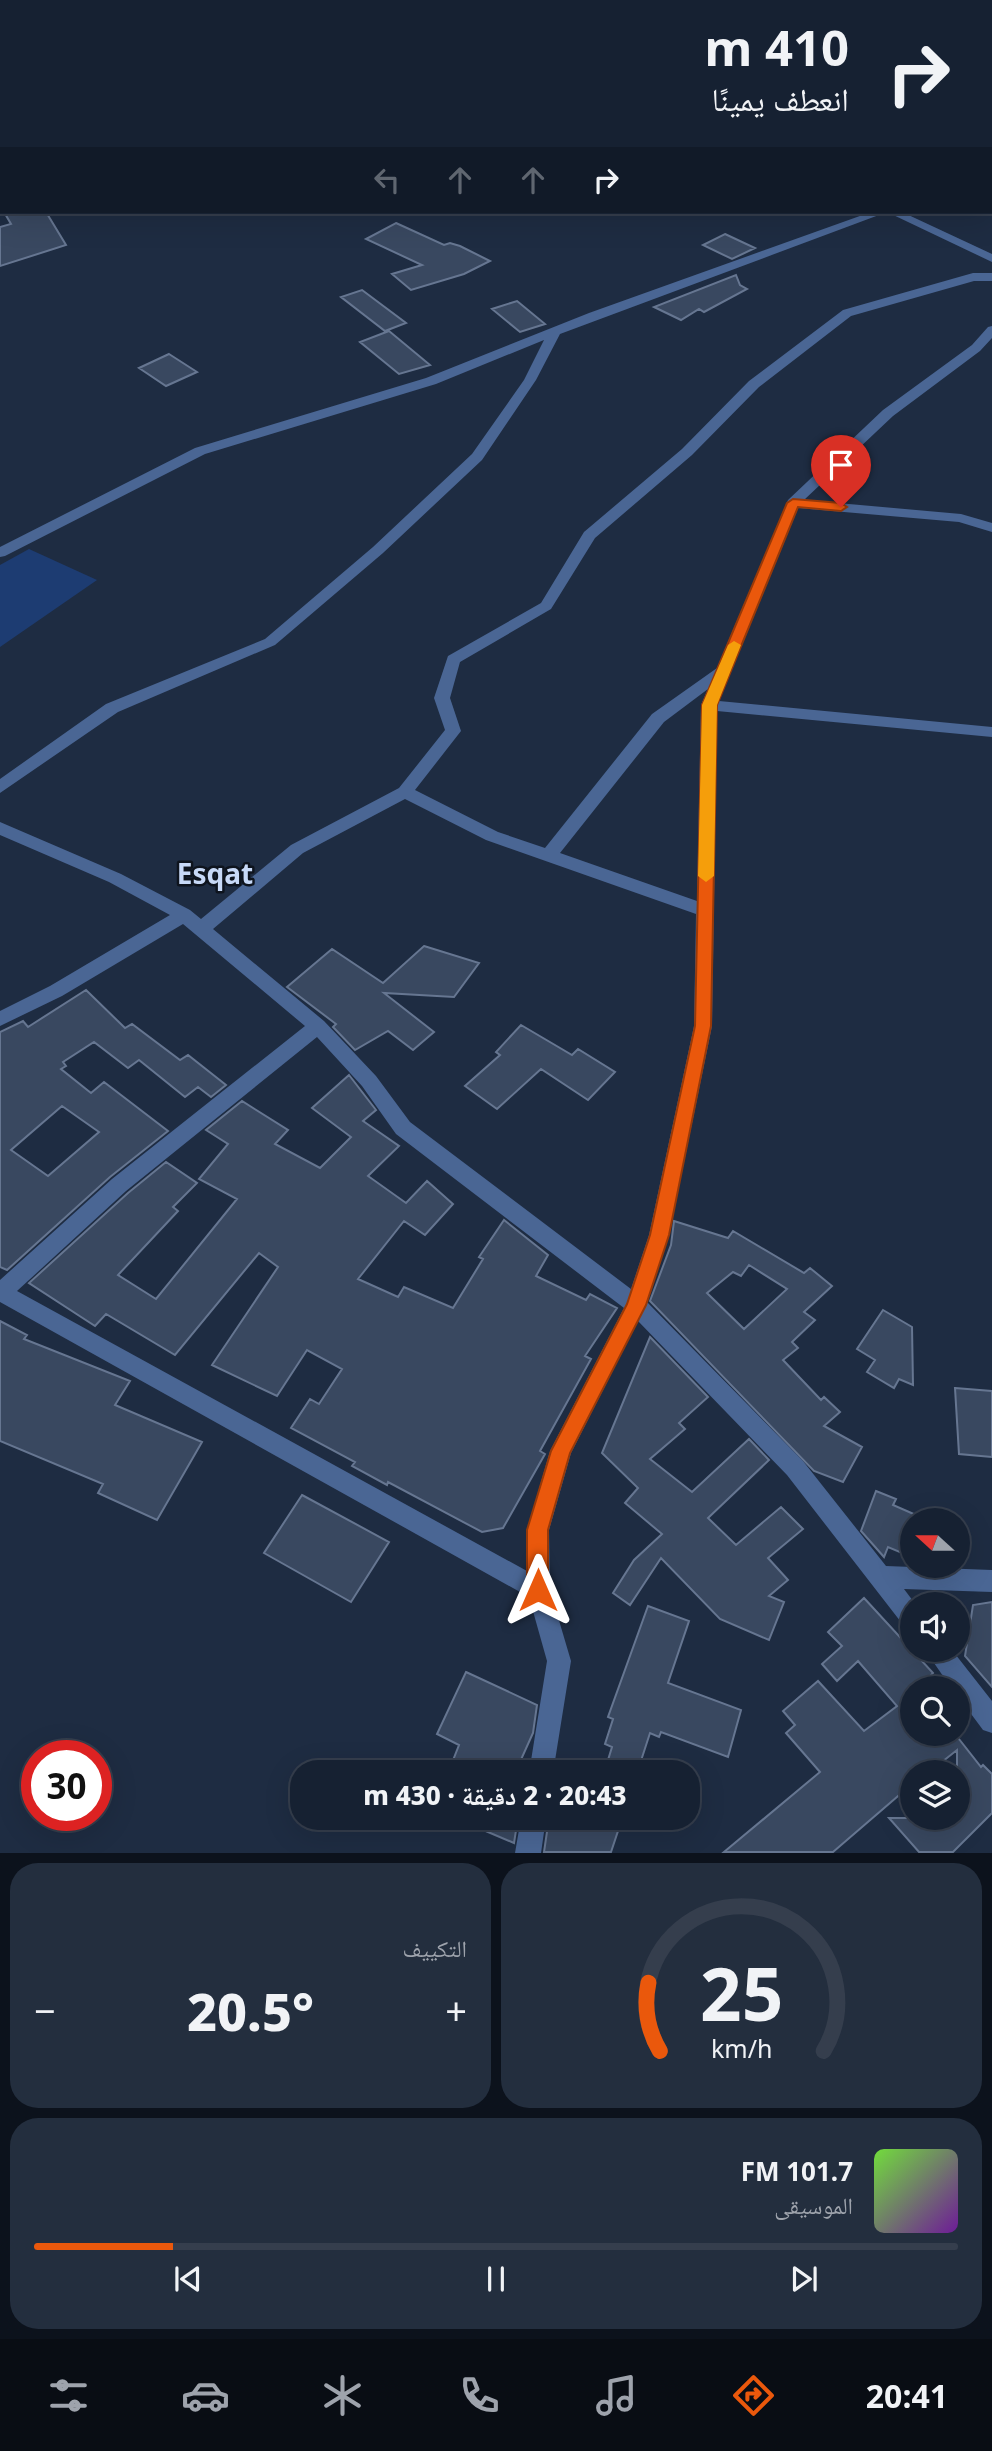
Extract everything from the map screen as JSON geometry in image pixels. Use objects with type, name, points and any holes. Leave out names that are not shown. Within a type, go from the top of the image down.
[{"type":"street","points":[[0,553],[200,451],[431,381],[555,331],[876,214]]},
{"type":"street","points":[[897,214],[992,258]]},
{"type":"street","points":[[201,929],[297,849],[405,792],[453,731],[442,698],[453,659],[547,606],[589,535],[687,452],[754,384],[847,313],[973,277],[992,277]]},
{"type":"street","points":[[543,1760],[559,1661],[538,1590],[538,1530],[561,1451],[636,1305],[659,1235],[703,1026],[709,705],[793,503],[888,413],[976,348],[992,330]]},
{"type":"street","points":[[0,788],[112,708],[270,642],[378,550],[477,457],[530,380],[555,331]]},
{"type":"street","points":[[793,503],[961,518],[992,528]]},
{"type":"street","points":[[548,856],[658,718],[724,670]]},
{"type":"street","points":[[709,705],[992,732]]},
{"type":"street","points":[[405,792],[492,836],[705,911]]},
{"type":"street","points":[[0,828],[115,878],[184,915],[318,1026],[369,1081],[403,1128],[636,1305],[795,1468],[900,1603]]},
{"type":"street","points":[[1,1019],[56,991],[184,915]]},
{"type":"street","points":[[318,1026],[119,1185],[0,1292],[538,1590]]},
{"type":"street","points":[[880,1577],[992,1581]]},
{"type":"street","points":[[946,1662],[992,1721]]},
{"type":"street","points":[[528,1853],[532,1830]]},
{"type":"shaded area","points":[[29,549],[97,580],[0,647],[0,565]]},
{"type":"building","points":[[5,214],[47,214],[66,245],[0,266],[0,227],[11,224]]},
{"type":"building","points":[[396,223],[444,245],[450,243],[460,246],[490,261],[464,274],[411,290],[392,274],[422,265],[366,239]]},
{"type":"building","points":[[725,234],[755,248],[732,259],[703,245]]},
{"type":"building","points":[[736,275],[740,285],[747,289],[704,312],[699,309],[681,320],[654,307]]},
{"type":"building","points":[[362,290],[406,323],[385,331],[341,297]]},
{"type":"building","points":[[517,301],[545,324],[520,332],[492,309]]},
{"type":"building","points":[[389,331],[430,365],[399,374],[360,342]]},
{"type":"building","points":[[169,354],[197,372],[166,386],[139,368]]},
{"type":"building","points":[[424,946],[479,963],[454,997],[384,993],[434,1032],[413,1050],[388,1031],[355,1050],[333,1027],[336,1024],[287,987],[332,949],[383,983]]},
{"type":"building","points":[[86,990],[125,1028],[132,1024],[180,1060],[188,1055],[226,1085],[211,1097],[198,1087],[185,1097],[139,1060],[128,1068],[94,1042],[63,1062],[66,1066],[61,1069],[91,1093],[104,1082],[168,1131],[110,1177],[7,1270],[0,1267],[0,1032],[23,1021],[28,1027]],"holes":[[[62,1106],[99,1132],[48,1176],[11,1150]]]},
{"type":"building","points":[[521,1025],[572,1055],[578,1049],[615,1072],[588,1100],[541,1069],[497,1109],[465,1086],[500,1055],[496,1052]]},
{"type":"building","points":[[349,1075],[376,1110],[363,1121],[399,1146],[368,1176],[406,1203],[427,1181],[453,1204],[425,1235],[404,1221],[358,1279],[398,1297],[404,1287],[453,1308],[483,1259],[479,1257],[504,1220],[548,1255],[536,1276],[586,1300],[590,1294],[617,1308],[585,1356],[591,1359],[540,1451],[545,1454],[503,1528],[482,1532],[352,1466],[355,1462],[291,1428],[310,1399],[319,1404],[342,1369],[307,1350],[277,1396],[212,1365],[278,1267],[259,1253],[175,1355],[106,1314],[95,1326],[29,1283],[166,1162],[197,1183],[173,1207],[178,1211],[118,1275],[156,1299],[237,1199],[199,1179],[228,1144],[206,1130],[242,1101],[288,1130],[275,1144],[320,1168],[351,1137],[312,1108]]},
{"type":"building","points":[[674,1221],[728,1238],[733,1231],[804,1273],[810,1268],[832,1286],[804,1312],[815,1320],[792,1342],[798,1348],[783,1360],[821,1400],[824,1397],[840,1412],[824,1426],[862,1447],[843,1482],[814,1471],[650,1301],[671,1245]],"holes":[[[749,1265],[787,1289],[744,1329],[707,1293],[733,1272],[741,1276]]]},
{"type":"building","points":[[883,1310],[912,1327],[913,1385],[899,1379],[894,1388],[867,1372],[875,1360],[857,1349]]},
{"type":"building","points":[[0,1321],[27,1335],[24,1339],[130,1381],[115,1405],[202,1442],[157,1520],[98,1493],[103,1484],[0,1441]]},
{"type":"building","points":[[650,1337],[708,1397],[679,1423],[685,1429],[650,1459],[692,1492],[749,1439],[769,1460],[708,1518],[736,1545],[781,1507],[803,1529],[768,1558],[788,1580],[769,1596],[784,1602],[769,1640],[720,1619],[661,1558],[630,1605],[613,1593],[634,1560],[662,1534],[625,1503],[638,1488],[602,1453]]},
{"type":"building","points":[[955,1388],[992,1391],[992,1457],[959,1454]]},
{"type":"building","points":[[876,1491],[896,1499],[893,1505],[900,1508],[900,1552],[888,1547],[884,1557],[861,1531]]},
{"type":"building","points":[[302,1495],[389,1542],[351,1602],[264,1553]]},
{"type":"building","points":[[864,1598],[900,1637],[900,1662],[923,1662],[933,1673],[930,1676],[900,1676],[900,1746],[964,1746],[981,1767],[983,1765],[992,1774],[992,1813],[953,1852],[919,1852],[889,1818],[900,1818],[900,1830],[970,1830],[970,1760],[957,1760],[957,1750],[944,1760],[900,1760],[900,1794],[833,1852],[724,1852],[820,1772],[786,1733],[795,1725],[783,1711],[818,1681],[864,1731],[897,1706],[858,1661],[837,1681],[822,1664],[842,1646],[828,1632]]},
{"type":"building","points":[[992,1602],[992,1687],[970,1662],[973,1605]]},
{"type":"building","points":[[648,1606],[689,1621],[668,1683],[741,1710],[728,1757],[661,1732],[659,1737],[650,1733],[641,1760],[608,1760],[612,1747],[605,1744],[613,1719],[608,1717]]},
{"type":"building","points":[[466,1672],[537,1705],[533,1733],[521,1760],[453,1760],[459,1745],[437,1734]]},
{"type":"building","points":[[483,1830],[516,1830],[514,1843]]},
{"type":"building","points":[[547,1830],[618,1830],[611,1852],[544,1852]]},
{"type":"slow traffic","points":[[706,876],[709,705],[734,645]]},
{"type":"district","name":"Esqat","points":[[215,874]]},
{"type":"route","points":[[538,1590],[538,1530],[553,1477],[561,1451],[636,1305],[659,1235],[703,1026],[709,705],[793,503],[841,507]]}]
